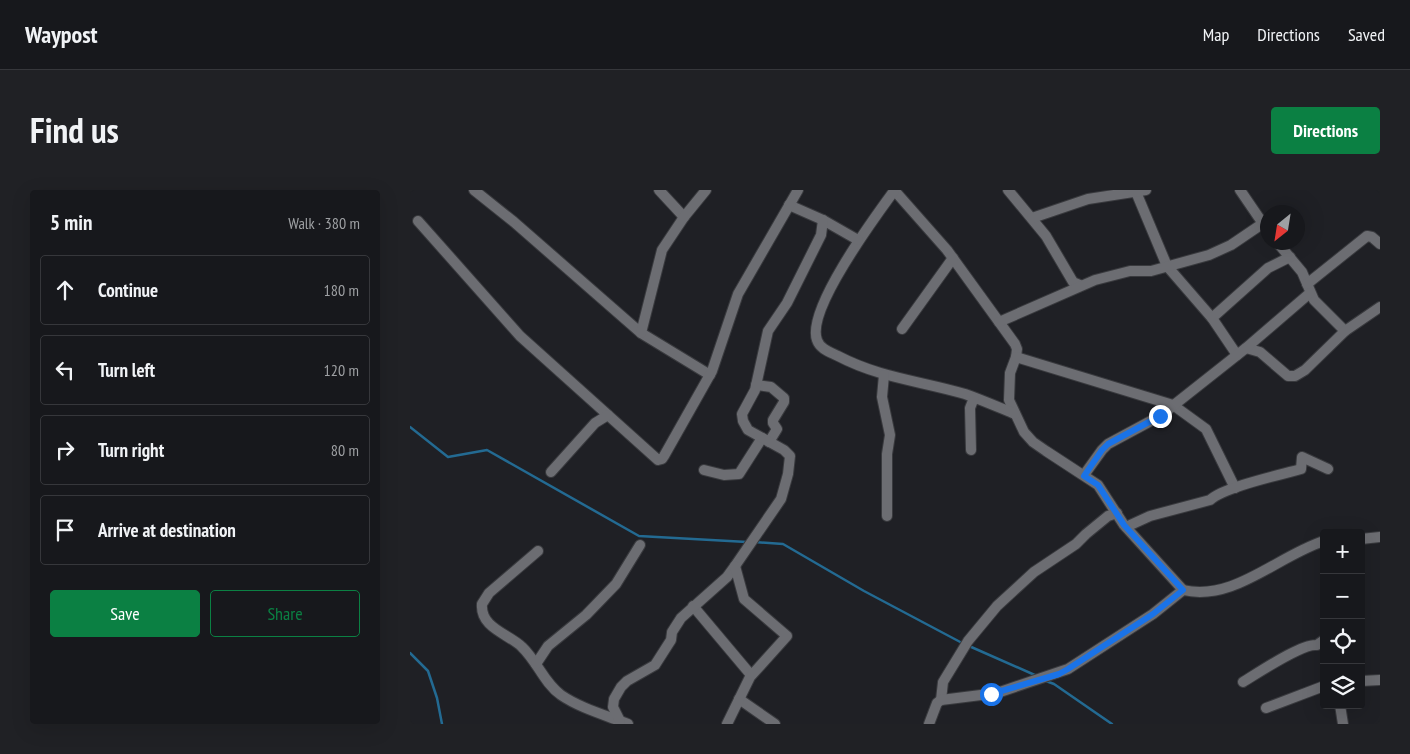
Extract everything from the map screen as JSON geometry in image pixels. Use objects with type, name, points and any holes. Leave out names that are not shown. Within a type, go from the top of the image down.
[{"type":"street","points":[[474,190],[514,222],[641,333],[710,375]]},
{"type":"street","points":[[660,190],[684,217]]},
{"type":"street","points":[[641,333],[662,250],[684,217],[706,190]]},
{"type":"street","points":[[418,221],[520,336],[655,458],[662,459],[710,375],[738,294],[798,190]]},
{"type":"street","points":[[1014,414],[974,398],[862,368],[825,350],[818,343],[816,327],[819,316],[844,264],[858,240],[894,190],[953,258],[1015,344],[1016,357],[1010,372],[1009,400],[1024,432],[1046,452],[1098,485],[1126,527],[1183,590],[1197,594],[1232,587],[1289,556],[1320,543]]},
{"type":"street","points":[[1008,190],[1046,236],[1073,282],[1080,286]]},
{"type":"street","points":[[1240,190],[1260,220]]},
{"type":"street","points":[[1032,218],[1088,199],[1141,191],[1167,266],[1212,318],[1237,355]]},
{"type":"street","points":[[789,204],[823,220],[858,240]]},
{"type":"street","points":[[624,722],[613,707],[614,698],[620,687],[656,665],[671,640],[672,632],[678,622],[727,577],[781,499],[786,486],[790,456],[784,450],[748,430],[743,421],[742,414],[756,385],[768,331],[786,303],[820,235],[823,220]]},
{"type":"street","points":[[999,322],[1080,286],[1124,272],[1151,271],[1209,255],[1260,230]]},
{"type":"street","points":[[1084,476],[1108,444],[1160,416],[1246,348],[1308,288],[1367,236],[1372,237],[1380,244]]},
{"type":"street","points":[[1284,250],[1302,272],[1308,288],[1321,308],[1345,331]]},
{"type":"street","points":[[1212,318],[1268,268],[1290,257]]},
{"type":"street","points":[[902,329],[953,258]]},
{"type":"street","points":[[1246,348],[1260,352],[1288,376],[1295,376],[1305,370],[1345,331],[1380,307]]},
{"type":"street","points":[[1016,357],[1173,405],[1206,429],[1235,488]]},
{"type":"street","points":[[884,374],[882,397],[890,436],[887,454],[887,516]]},
{"type":"street","points":[[704,470],[724,475],[739,474],[765,440],[777,428],[773,421],[784,399],[771,387],[756,385]]},
{"type":"street","points":[[970,450],[970,408],[974,398]]},
{"type":"street","points":[[551,472],[595,423],[608,415]]},
{"type":"street","points":[[1126,527],[1150,516],[1210,500],[1235,488],[1301,469],[1302,457],[1328,470]]},
{"type":"street","points":[[941,700],[943,682],[968,641],[997,606],[1034,572],[1076,544],[1108,516],[1117,513]]},
{"type":"street","points":[[1365,539],[1380,537]]},
{"type":"street","points":[[536,664],[548,646],[586,615],[616,584],[640,545]]},
{"type":"street","points":[[538,551],[489,593],[484,599],[483,615],[491,625],[523,647],[553,688],[562,696],[624,722]]},
{"type":"street","points":[[727,724],[752,675],[787,636],[744,599],[735,566]]},
{"type":"street","points":[[929,724],[937,703],[941,700],[997,693],[1068,669],[1146,619],[1183,590]]},
{"type":"street","points":[[694,606],[752,675]]},
{"type":"street","points":[[1243,682],[1288,655],[1312,644],[1317,645],[1320,643]]},
{"type":"street","points":[[1365,681],[1380,680]]},
{"type":"street","points":[[1266,708],[1320,688]]},
{"type":"street","points":[[739,699],[775,724]]},
{"type":"street","points":[[1341,709],[1343,724]]},
{"type":"waterway","points":[[410,427],[448,457],[487,450],[639,536],[747,542]]},
{"type":"waterway","points":[[755,542],[783,544],[864,591],[964,644]]},
{"type":"waterway","points":[[969,646],[1037,676]]},
{"type":"waterway","points":[[410,653],[428,671],[437,698],[442,724]]},
{"type":"waterway","points":[[1046,681],[1054,684],[1112,724]]},
{"type":"route","points":[[991,694],[1059,674],[1080,663],[1170,602],[1183,590],[1124,525],[1098,485],[1084,476],[1108,444],[1160,416]]}]
